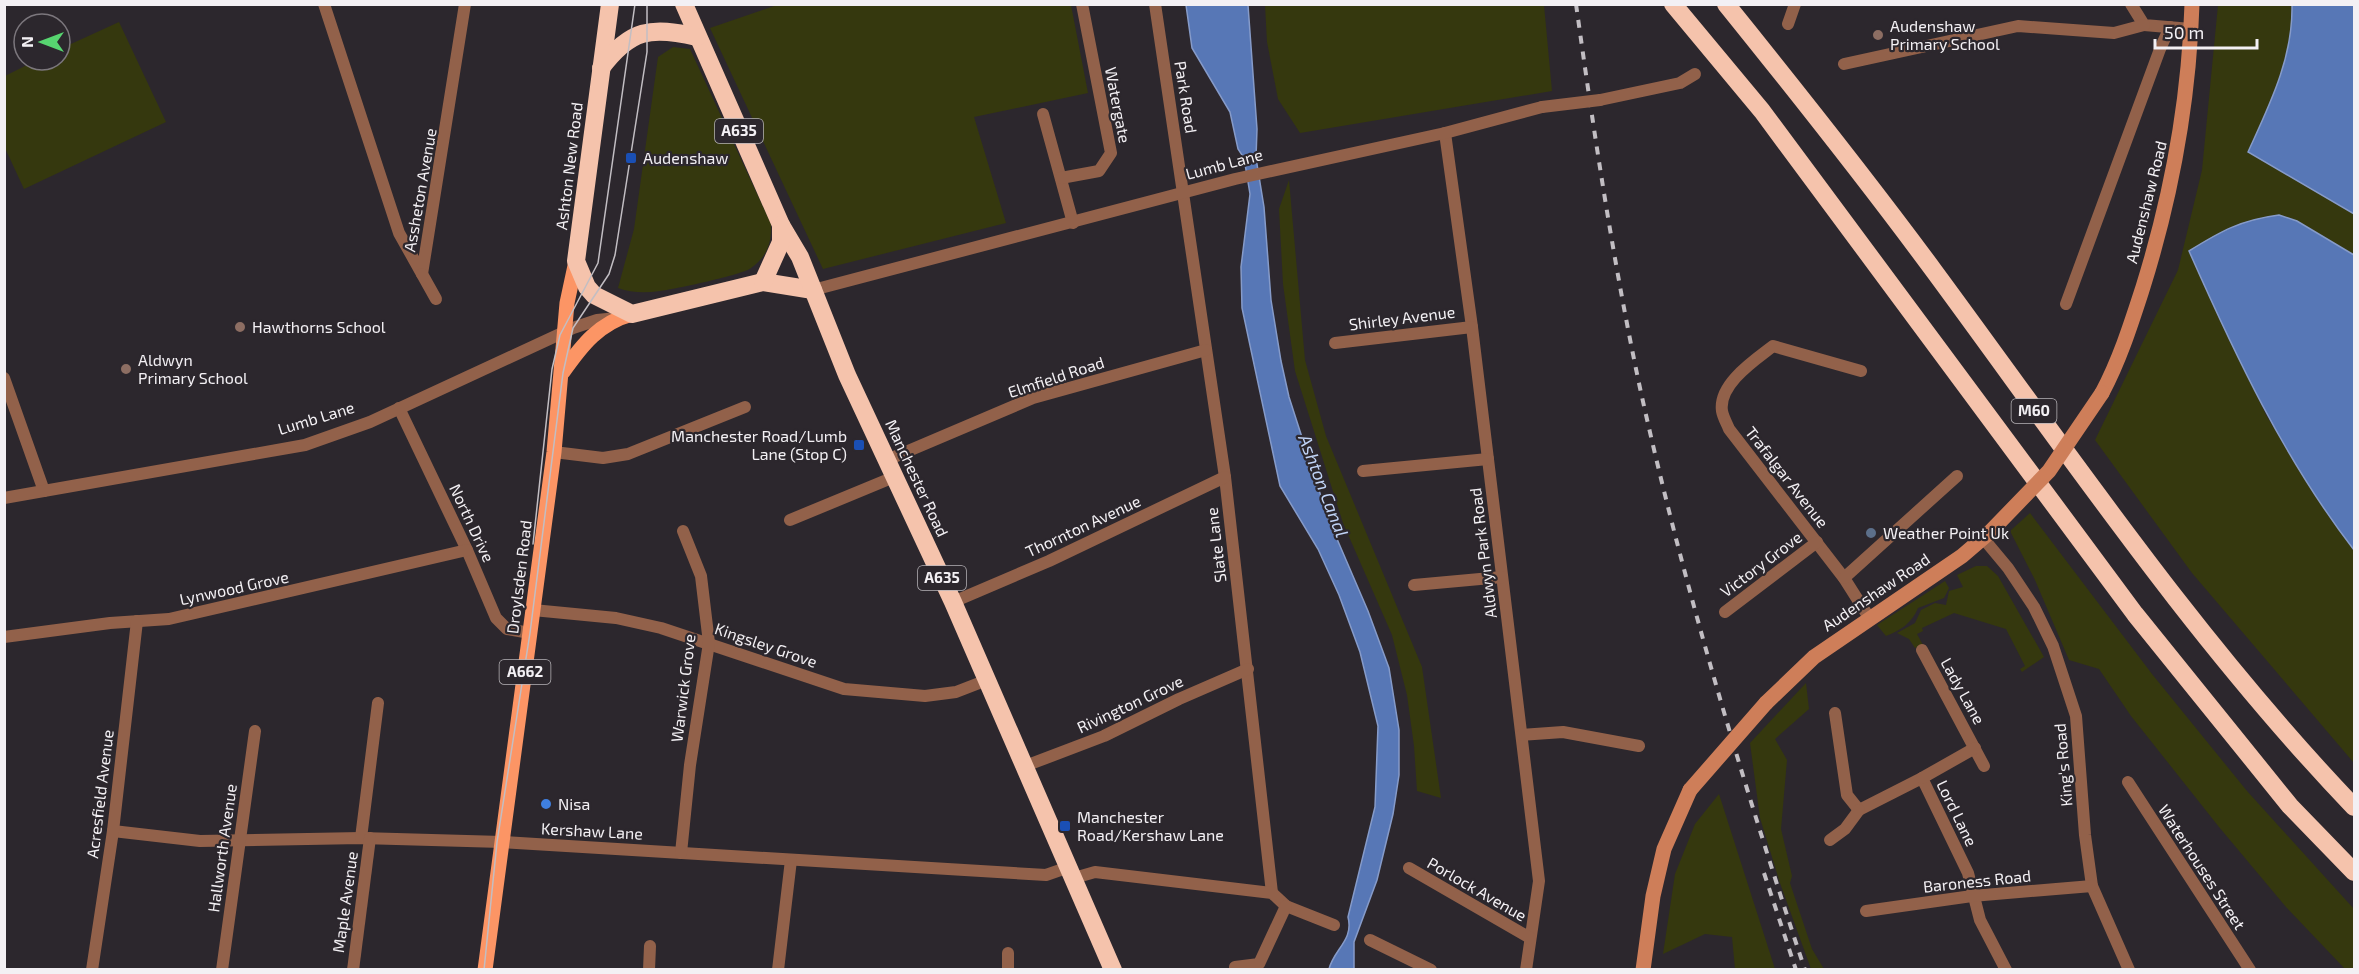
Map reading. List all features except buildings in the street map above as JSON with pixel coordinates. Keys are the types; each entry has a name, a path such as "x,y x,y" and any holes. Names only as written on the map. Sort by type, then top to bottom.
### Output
{"highway":[{"name":"Ashton New Road","path":"576,261 610,4"},
{"name":"Manchester Road","path":"684,4 782,225 800,257 890,469 953,602 1113,969"},
{"name":"M60","path":"1673,4 1762,111 2135,614 2290,806 2355,872"},
{"name":"M60","path":"1726,4 1934,270 2039,418 2169,589 2237,674 2355,807"},
{"path":"601,68 611,54 640,33 665,31 697,37"},
{"path":"763,282 781,242 782,225"},
{"path":"576,261 587,287 594,296 627,316"},
{"name":"Lumb Lane","path":"627,316 763,282 813,290"}],"main road":[{"name":"Audenshaw Road","path":"1643,969 1653,896 1664,849 1690,790 1766,703 1814,657 1987,535 2049,471 2103,393 2120,360 2164,210 2183,123 2192,4"},
{"name":"Ashton New Road","path":"566,331 570,282 576,261"},
{"name":"Lumb Lane","path":"562,373 590,335 627,316"},
{"name":"Droylsden Road","path":"485,969 554,452 566,331"}],"street":[{"name":"Assheton Avenue","path":"324,4 399,233 422,274"},
{"name":"Assheton Avenue","path":"422,274 465,4"},
{"name":"Watergate","path":"1061,178 1099,171 1111,153 1082,4"},
{"name":"Park Road","path":"1155,4 1185,194"},
{"path":"1788,24 1795,4"},
{"path":"2131,4 2144,25"},
{"path":"1844,64 2018,26 2114,33 2144,25 2191,29"},
{"name":"Audenshaw Road","path":"2066,304 2170,27"},
{"name":"Lumb Lane","path":"813,290 1235,179 1446,133 1542,107 1600,100 1680,83 1695,74"},
{"path":"1043,114 1073,223"},
{"name":"Aldwyn Park Road","path":"1446,133 1472,327 1539,881 1526,969"},
{"name":"Slate Lane","path":"1185,194 1225,477 1272,893"},
{"path":"422,274 436,299"},
{"name":"Lumb Lane","path":"4,498 305,445 370,422 566,331 597,320 627,316"},
{"name":"Shirley Avenue","path":"1335,343 1472,327"},
{"name":"Trafalgar Avenue","path":"1861,371 1773,346 1752,362 1725,391 1722,411 1729,429 1844,578 1870,618"},
{"name":"Elmfield Road","path":"790,520 1033,398 1206,350"},
{"path":"4,378 44,491"},
{"path":"554,452 603,458 628,454 745,407"},
{"name":"North Drive","path":"399,408 467,550 496,618 507,629 530,633"},
{"path":"1363,471 1488,459"},
{"name":"Audenshaw Road","path":"1844,578 1957,476"},
{"name":"Thornton Avenue","path":"953,602 1049,561 1225,477"},
{"name":"Warwick Grove","path":"681,853 690,765 709,643 701,576 682,531"},
{"name":"King's Road","path":"1987,535 2034,607 2053,646 2076,716 2085,835 2092,886 2129,969"},
{"name":"Victory Grove","path":"1725,612 1817,543"},
{"name":"Lynwood Grove","path":"5,637 110,622 192,614 467,550"},
{"path":"1414,585 1502,577"},
{"name":"Kingsley Grove","path":"533,610 616,618 709,643 844,689 925,696 956,692 987,680"},
{"name":"Acresfield Avenue","path":"92,969 113,831 137,621"},
{"name":"Lady Lane","path":"1922,650 1984,766"},
{"name":"Rivington Grove","path":"1025,766 1104,736 1179,699 1248,669"},
{"name":"Maple Avenue","path":"352,969 378,703"},
{"path":"1835,713 1846,795 1859,810"},
{"name":"Hallworth Avenue","path":"222,969 255,731"},
{"path":"1522,735 1563,732 1639,746"},
{"name":"Lady Lane","path":"1922,778 1975,748"},
{"name":"Lord Lane","path":"1830,840 1845,829 1859,810 1922,778 1968,873 1972,896 1980,920 2006,969"},
{"name":"Waterhouses Street","path":"2128,782 2250,969"},
{"name":"Kershaw Lane","path":"113,831 200,841 366,838 502,842 1046,875 1095,872 1272,893"},
{"path":"780,969 791,860"},
{"name":"Porlock Avenue","path":"1409,868 1530,938"},
{"name":"Baroness Road","path":"1866,911 1972,896 2092,886"},
{"path":"1272,893 1286,906 1334,925"},
{"path":"1235,968 1259,964 1286,906"},
{"path":"1370,940 1431,969"},
{"path":"649,969 650,946"},
{"path":"1008,953 1008,969"}],"green space":[{"path":"780,4 1071,5 1088,93 974,117 1006,223 823,269 710,28"},
{"path":"1265,5 1544,5 1552,91 1300,133 1278,99 1267,42"},
{"path":"2218,5 2292,5 2289,44 2279,80 2249,152 2354,214 2354,255 2297,221 2279,215 2189,251 2266,415 2330,518 2354,550 2354,763 2192,573 2095,440 2178,270 2202,170"},
{"path":"119,22 166,122 24,189 5,148 5,76 13,72 72,72 72,44"},
{"path":"673,47 690,49 771,224 771,237 765,254 745,271 668,290 628,291 618,288 634,229 658,57"},
{"path":"1289,180 1305,360 1326,436 1422,667 1441,798 1417,791 1407,695 1392,635 1343,523 1295,371 1283,284 1279,209"},
{"path":"2030,513 2152,674 2247,791 2354,909 2354,969 2345,969 2286,907 2131,716 2099,669 2069,660 2035,580 2010,531"},
{"path":"1976,566 1987,566 1998,576 2044,657 2022,672 2020,669 2025,666 2006,629 1954,613 1922,628 1923,631 1917,634 1923,645 1915,648 1909,639 1897,633 1915,623 1921,610 1935,603 1946,605 1949,591 1963,587 1957,575"},
{"path":"1945,581 1949,588 1944,598 1918,608 1913,618 1901,628 1886,636 1877,625"},
{"path":"1806,683 1809,709 1775,739 1787,760 1781,829 1792,876 1790,883 1812,949 1824,969 1811,969 1780,883 1760,818 1750,743"},
{"path":"1719,794 1775,969 1735,969 1732,937 1705,934 1663,954 1675,874 1695,824"}],"water":[{"path":"1186,5 1248,5 1257,129 1256,158 1264,207 1271,300 1281,361 1289,397 1328,518 1368,611 1389,668 1399,730 1399,775 1393,814 1377,880 1354,942 1354,969 1329,969 1348,932 1348,917 1375,807 1378,726 1360,652 1339,595 1318,549 1280,486 1242,308 1241,267 1250,194 1244,158 1238,149 1230,112 1192,48"},
{"path":"2292,5 2354,5 2354,214 2248,152 2279,80 2289,44"},
{"path":"2279,215 2297,221 2354,255 2354,550 2305,480 2262,405 2189,251 2232,227"}],"tram line":[{"path":"533,544 552,369 560,335 598,263 635,4"},
{"path":"484,970 497,842 530,633 563,373 573,328 609,274 615,255 647,52 647,4"}],"railway":[{"path":"1576,4 1613,245 1630,340 1657,461 1715,681 1805,970"},
{"path":"1764,873 1796,970"}],"place":[{"name":"Audenshaw Primary School","path":"1878,35"},
{"name":"Audenshaw","path":"631,158"},
{"name":"Hawthorns School","path":"240,327"},
{"name":"Aldwyn Primary School","path":"126,369"},
{"name":"Manchester Road/Lumb Lane (Stop C)","path":"859,445"},
{"name":"Weather Point Uk","path":"1871,533"},
{"name":"Nisa","path":"546,804"},
{"name":"Manchester Road/Kershaw Lane","path":"1065,826"}],"water label":[{"name":"Ashton Canal","path":"1323,486"}]}
